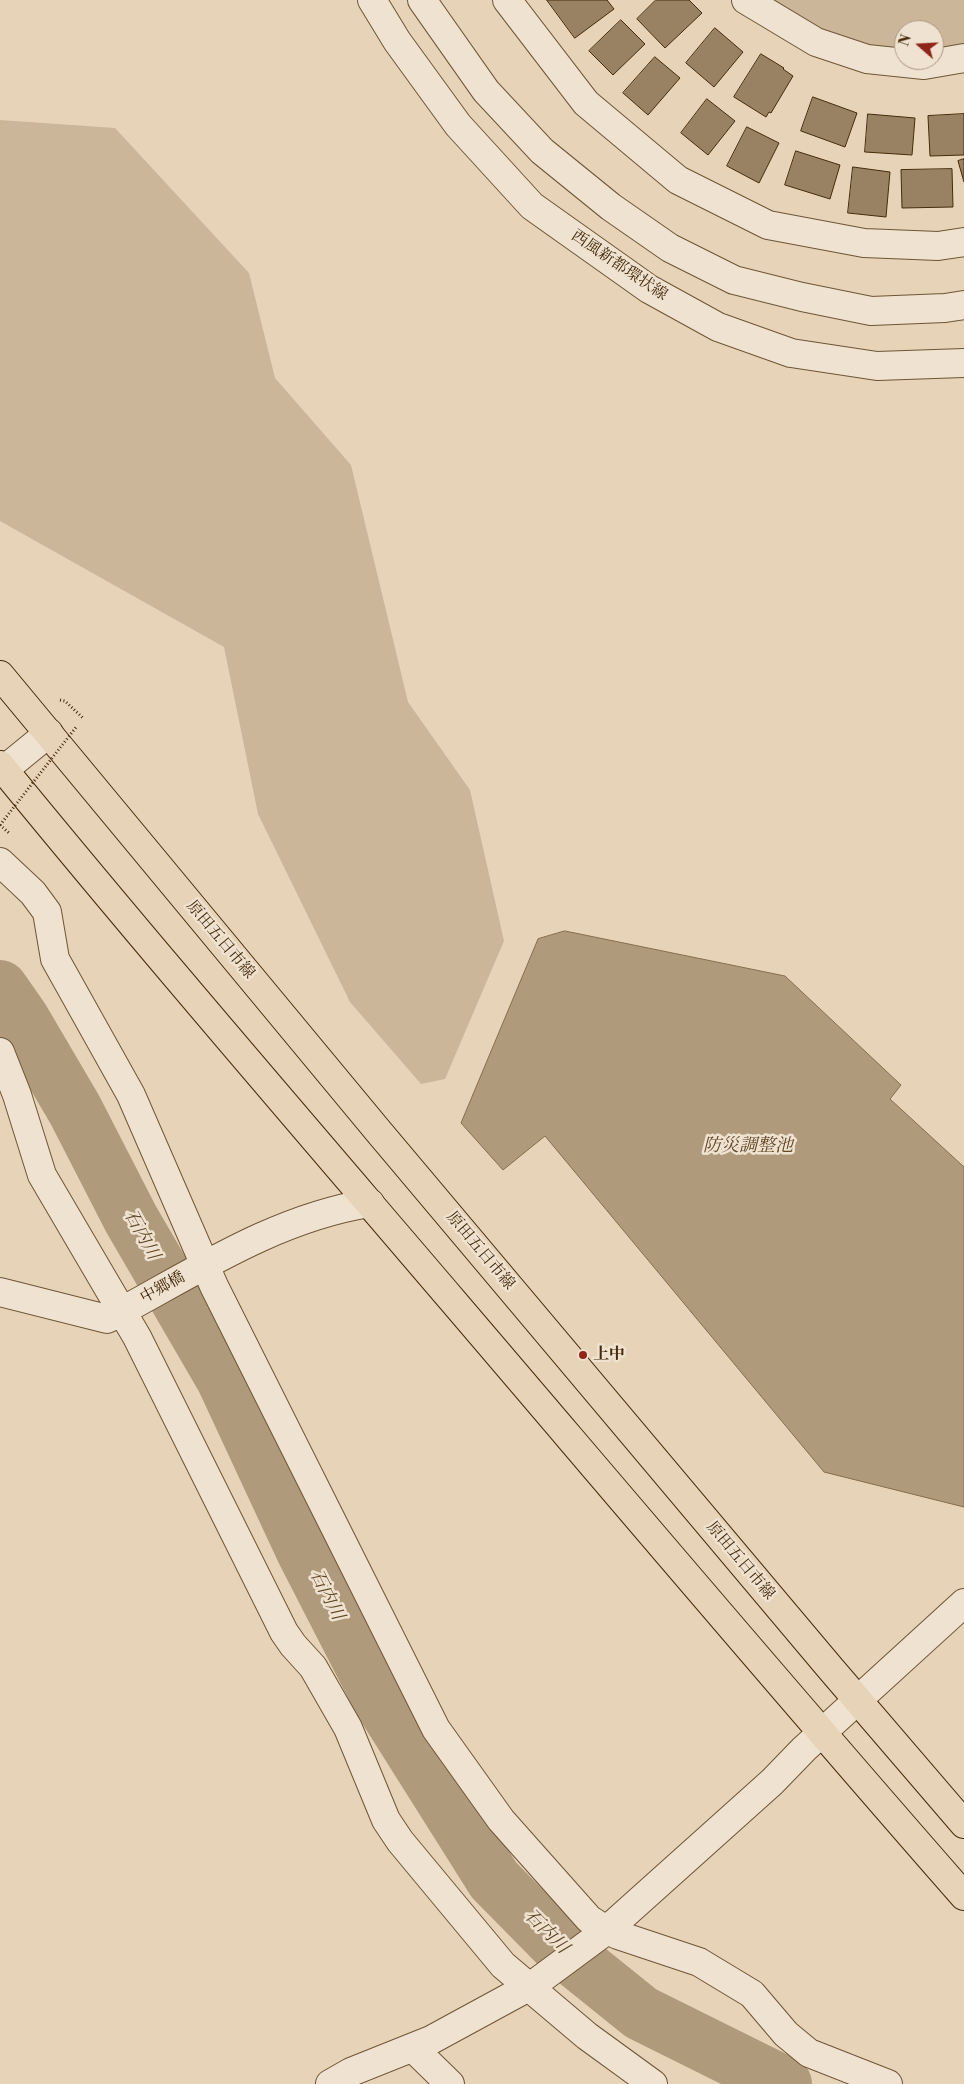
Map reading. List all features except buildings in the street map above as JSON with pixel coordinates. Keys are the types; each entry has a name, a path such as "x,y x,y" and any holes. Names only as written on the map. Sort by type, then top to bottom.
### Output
{"main road":[{"name":"原田五日市線","path":"0,675 392,1148 964,1824"},
{"path":"1,769 822,1733 964,1896"}],"street":[{"name":"西風新都環状線","path":"372,0 397,41 458,125 532,206 649,289 718,326 791,353 877,366 964,363"},
{"path":"422,0 486,91 542,151 611,207 670,248 734,280 802,297 871,311 945,308 964,305"},
{"path":"508,0 586,103 678,180 768,225 864,244 938,246 964,242"},
{"path":"746,0 816,42 867,59 924,65 964,58"},
{"path":"1,769 49,733"},
{"path":"0,862 33,893 47,912 55,959 131,1095 201,1267 436,1729 481,1794 523,1846 577,1907 603,1933 699,1962 752,1994 786,2034 809,2054 888,2084"},
{"path":"0,1052 17,1095 39,1169 125,1309 137,1337 284,1632 293,1645 314,1667 348,1728 386,1820 415,1862 499,1962 531,1986 587,2036 653,2084"},
{"name":"中郷橋","path":"0,1292 108,1318 246,1244 339,1208 370,1203"},
{"path":"330,2084 351,2072 413,2048 531,1986 603,1933 772,1782 822,1733 964,1602"},
{"path":"413,2048 450,2084"}],"path":[{"path":"65,700 84,720"},
{"path":"0,826 77,726"}],"shaded area":[{"path":"767,0 964,0 964,45 944,48 944,20 894,20 894,48 868,46 821,33"},
{"path":"0,120 115,128 249,273 275,378 351,465 408,702 470,790 504,941 445,1079 421,1084 350,1002 258,814 224,647 0,521"}],"water":[{"name":"防災調整池","path":"565,931 785,976 901,1085 890,1099 964,1167 964,1507 824,1472 545,1136 503,1170 461,1123 538,939"}],"waterway":[{"name":"石内川","path":"0,988 21,1018 75,1110 131,1219 224,1379 304,1551 380,1699 494,1880 564,1951 641,2013 784,2084"}],"place":[{"name":"上中","path":"583,1355"}]}
